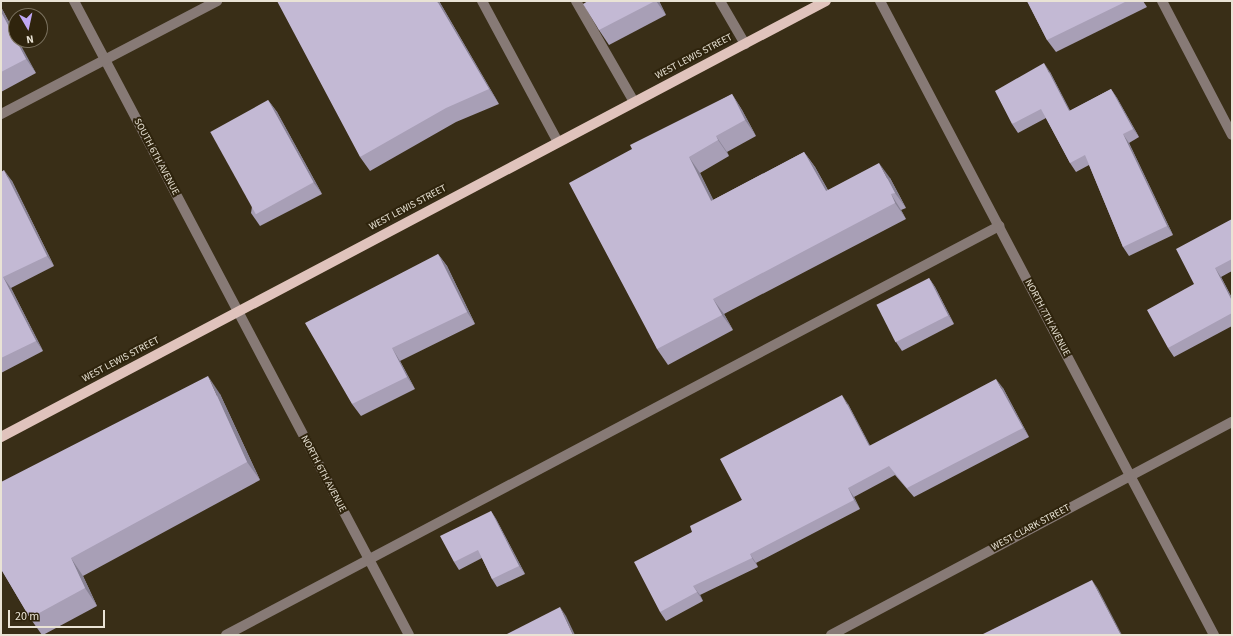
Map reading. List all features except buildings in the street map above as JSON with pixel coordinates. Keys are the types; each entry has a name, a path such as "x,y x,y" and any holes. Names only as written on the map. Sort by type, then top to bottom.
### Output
{"main road":[{"name":"WEST LEWIS STREET","path":"1,437 826,1"}],"street":[{"name":"SOUTH 6TH AVENUE","path":"74,1 238,312"},
{"path":"1,114 217,1"},
{"path":"482,1 558,142"},
{"path":"576,1 634,102"},
{"path":"720,1 745,44"},
{"name":"NORTH 7TH AVENUE","path":"880,1 1214,635"},
{"path":"1162,1 1232,135"},
{"path":"226,635 999,226"},
{"name":"NORTH 6TH AVENUE","path":"238,312 408,635"},
{"name":"WEST CLARK STREET","path":"831,635 1232,422"}]}
